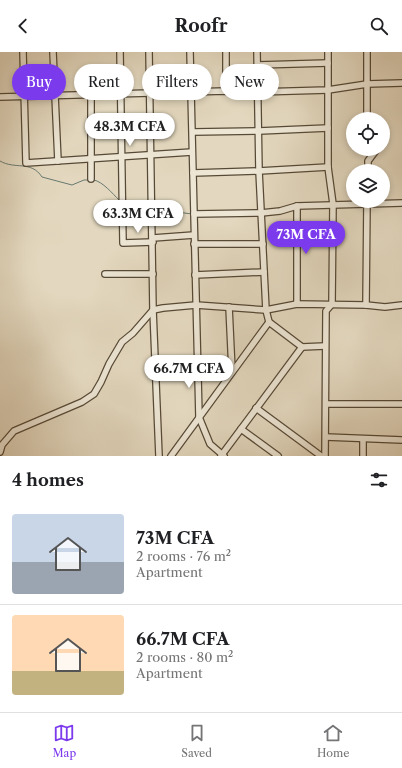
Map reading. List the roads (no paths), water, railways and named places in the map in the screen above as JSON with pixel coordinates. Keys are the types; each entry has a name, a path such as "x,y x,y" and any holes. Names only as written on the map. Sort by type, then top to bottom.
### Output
{"street":[{"path":"23,52 23,64"},
{"path":"54,52 54,64"},
{"path":"120,52 120,64"},
{"path":"150,52 150,64"},
{"path":"190,52 190,64"},
{"path":"226,52 226,64"},
{"path":"257,52 258,64"},
{"path":"325,456 326,311 332,304 333,204 328,167 328,52"},
{"path":"367,52 367,112"},
{"path":"279,64 328,63"},
{"path":"279,91 328,90 367,84 402,83"},
{"path":"0,97 12,96"},
{"path":"24,100 26,163 192,152"},
{"path":"55,100 58,161"},
{"path":"91,100 91,179"},
{"path":"121,100 124,243 194,235"},
{"path":"150,100 153,310 159,456"},
{"path":"191,100 199,418 210,444 222,455 302,347"},
{"path":"258,100 262,244 266,310 269,322 302,347 325,346"},
{"path":"192,132 328,128"},
{"path":"193,173 328,167"},
{"path":"390,203 402,203"},
{"path":"194,214 261,213 280,211 297,206 346,204"},
{"path":"297,206 297,304"},
{"path":"366,305 367,208"},
{"path":"194,244 262,244"},
{"path":"195,275 264,272"},
{"path":"105,274 153,274"},
{"path":"0,452 2,446 14,431 82,402 94,394 122,342 153,310 196,305 266,310 297,304 366,305 384,307 402,305"},
{"path":"229,307 232,371"},
{"path":"171,456 269,322"},
{"path":"326,404 402,404"},
{"path":"256,408 321,456"},
{"path":"241,429 278,456"},
{"path":"326,437 402,440"},
{"path":"363,439 363,456"}],"waterway":[{"path":"0,161 6,164 28,167 38,172 42,177 72,185 84,180 89,180"},
{"path":"94,180 104,185 119,200"},
{"path":"125,205 131,211 149,210"},
{"path":"154,210 192,214"}]}
